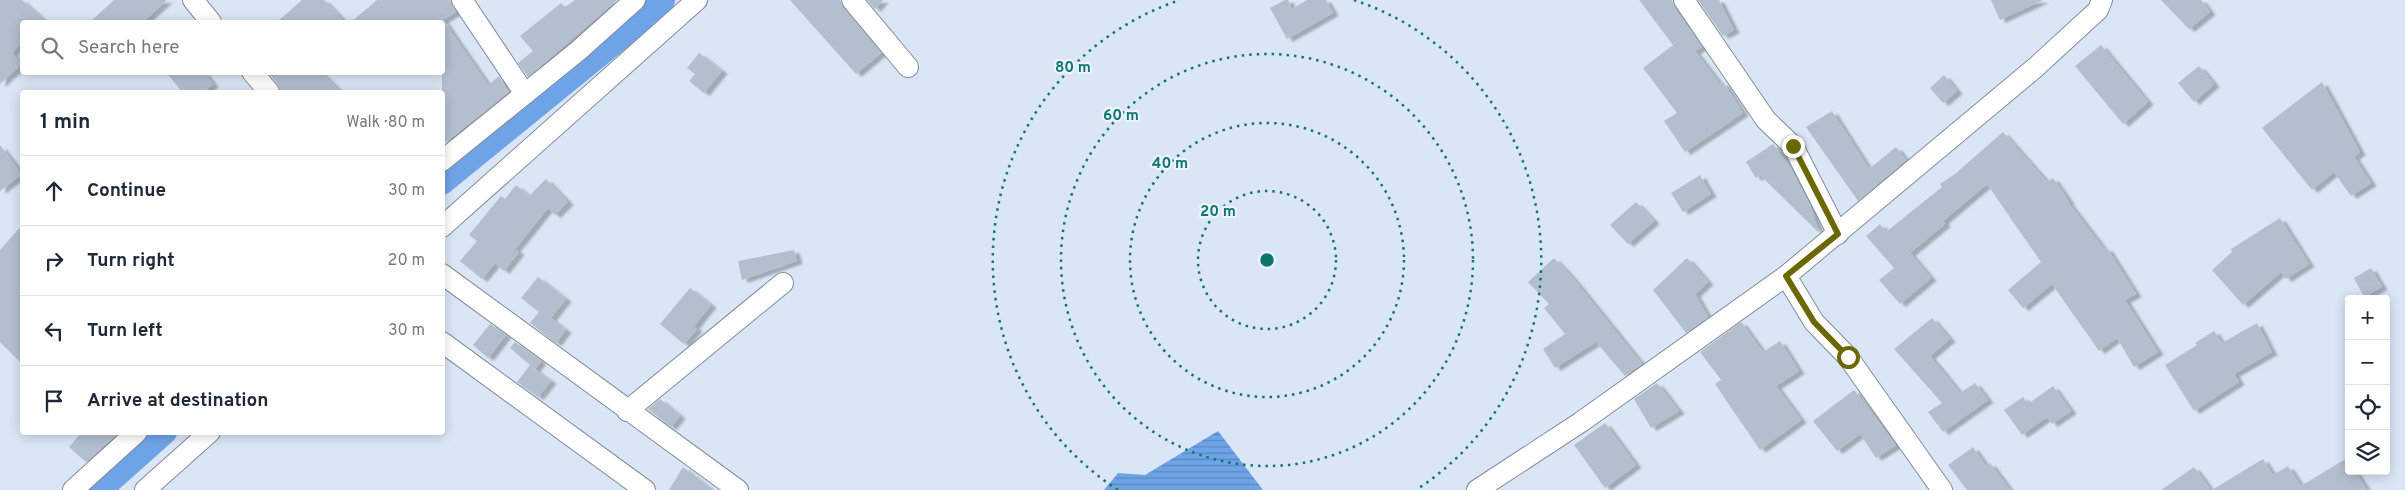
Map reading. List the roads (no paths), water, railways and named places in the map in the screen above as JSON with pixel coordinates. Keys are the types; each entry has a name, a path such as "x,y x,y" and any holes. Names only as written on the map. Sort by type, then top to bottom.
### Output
{"street":[{"path":"193,0 209,20"},
{"path":"462,0 525,94"},
{"path":"445,159 578,51 635,0"},
{"path":"445,224 697,0"},
{"path":"852,0 908,67"},
{"path":"1684,0 1766,120 1793,146 1838,234"},
{"path":"1477,490 1581,422 1786,276 2036,67 2098,10 2102,0"},
{"path":"255,75 267,90"},
{"path":"445,276 627,411 738,490"},
{"path":"1786,276 1814,322 1848,357 1942,490"},
{"path":"627,411 783,283"},
{"path":"445,344 645,490"},
{"path":"73,490 134,435"},
{"path":"145,490 207,435"}],"water":[{"path":"1218,431 1263,490 1104,490 1118,473 1145,475"}],"waterway":[{"path":"445,181 625,34 663,0"},
{"path":"100,490 162,435"}]}
